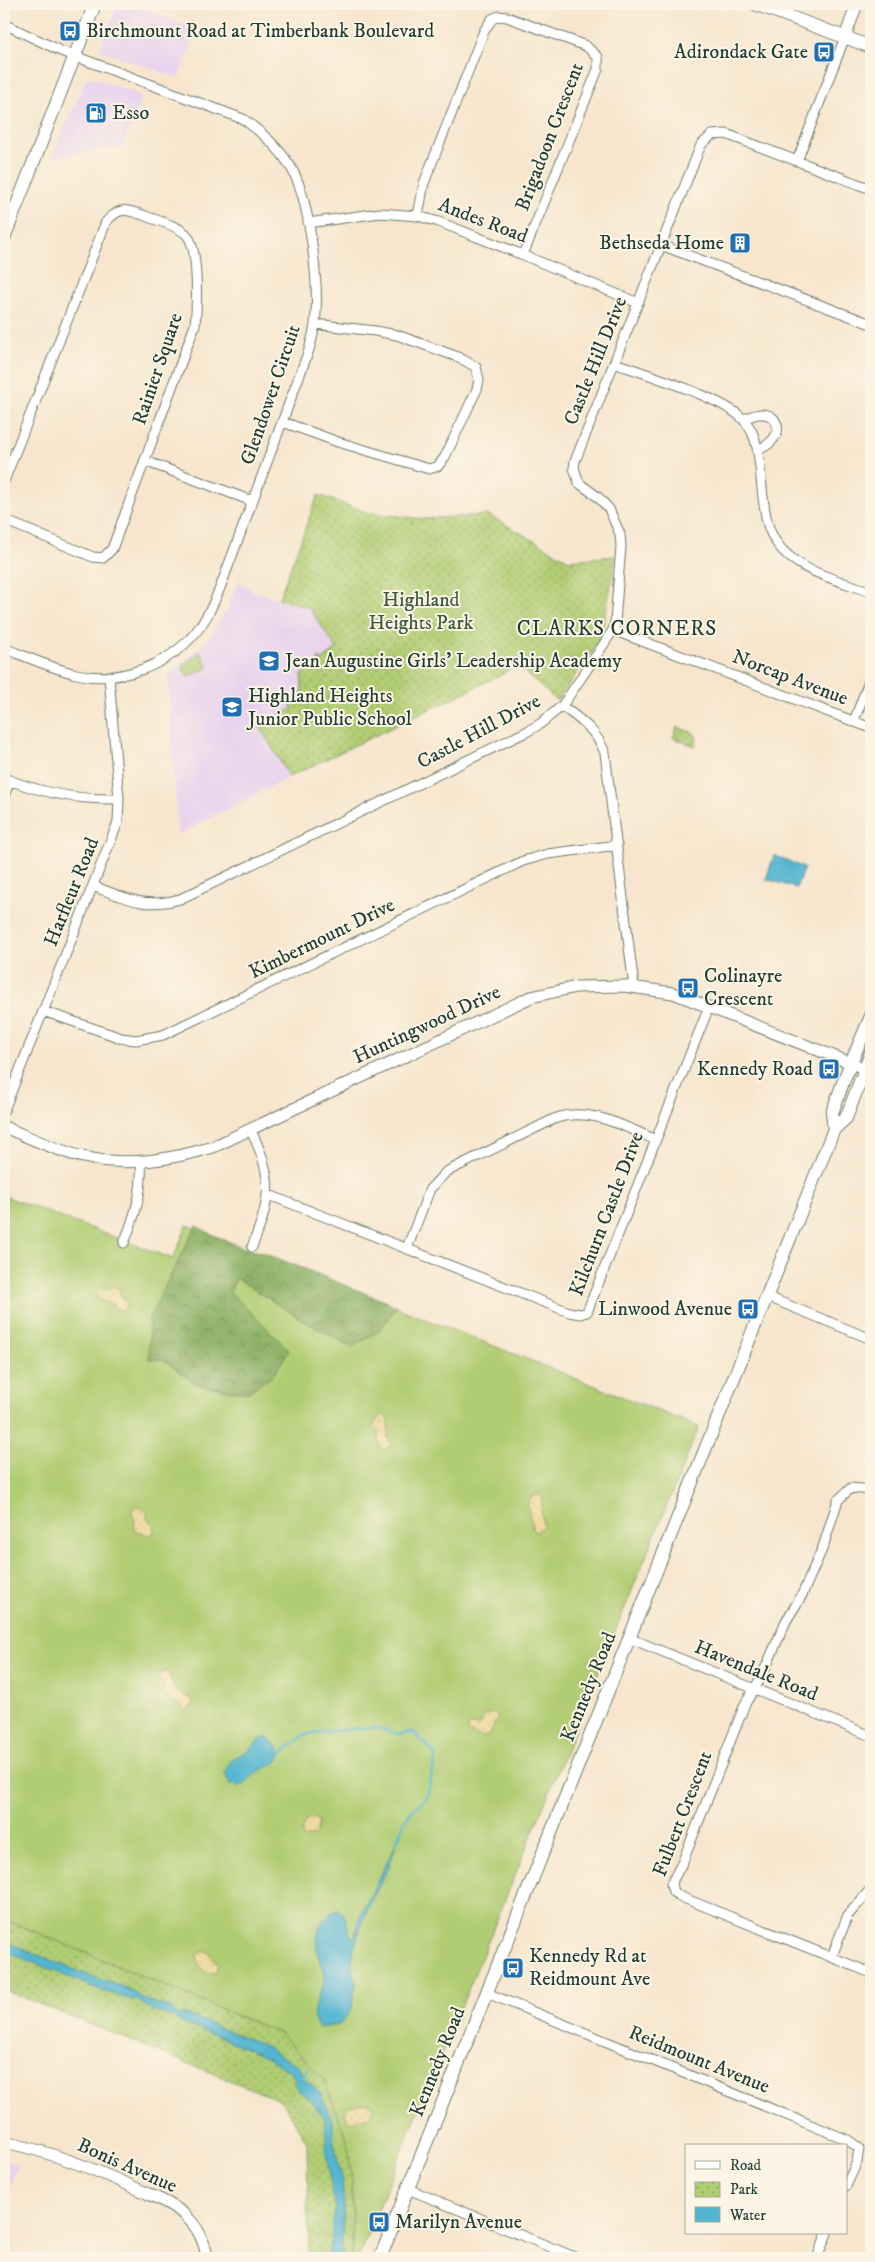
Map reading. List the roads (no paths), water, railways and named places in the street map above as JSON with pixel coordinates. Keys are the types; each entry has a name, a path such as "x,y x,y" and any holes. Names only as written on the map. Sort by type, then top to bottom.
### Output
{"main road":[{"path":"4,238 95,4"},
{"path":"756,4 871,47"},
{"name":"Kennedy Road","path":"834,1129 832,1113 871,1016"},
{"name":"Kennedy Road","path":"380,2258 768,1298 834,1129 846,1118 868,1070 871,1053"}],"street":[{"path":"857,4 797,161 871,189"},
{"name":"Brigadoon Crescent","path":"418,216 424,183 484,31 492,19 499,16 520,21 586,46 598,57 598,69 523,255"},
{"name":"Glendower Circuit","path":"4,24 74,56 243,119 268,139 293,170 300,186 308,223 315,274 315,324 309,350 220,588 211,609 198,630 179,648 162,659 135,672 109,676 77,674 50,667 4,648"},
{"name":"Castle Hill Drive","path":"93,886 140,903 165,903 180,899 526,732 540,724 562,706 612,630 621,546 620,534 609,509 598,497 579,483 574,468 575,461 701,145 712,135 726,134 797,161"},
{"name":"Rainier Square","path":"4,481 104,227 114,213 129,210 176,228 187,235 193,250 197,306 196,325 112,549 103,558 93,556 4,520"},
{"name":"Andes Road","path":"308,223 380,213 418,216 439,222 523,255 638,303"},
{"path":"661,245 871,324"},
{"path":"283,422 338,442 429,469 438,466 446,457 477,389 479,380 476,367 458,357 397,335 375,330 315,324"},
{"path":"616,362 720,403 744,419 758,450 769,526 781,549 805,567 871,592"},
{"path":"744,419 763,414 772,416 777,423 778,432 772,441 758,450"},
{"path":"145,461 252,501"},
{"name":"Norcap Avenue","path":"612,630 871,728"},
{"name":"Harfleur Road","path":"4,1110 115,832 119,814 119,799 109,676"},
{"path":"854,721 871,676"},
{"path":"562,706 593,730 606,753 634,987"},
{"path":"4,795 7,779 48,793 75,797 119,799"},
{"name":"Kimbermount Drive","path":"43,1011 121,1038 136,1040 163,1035 523,861 548,854 617,845"},
{"name":"Huntingwood Drive","path":"4,1127 83,1157 141,1162 173,1159 213,1147 531,997 576,987 634,987 673,993 868,1070"},
{"name":"Kilchurn Castle Drive","path":"268,1195 569,1312 580,1314 587,1312 709,1006"},
{"path":"406,1248 430,1188 446,1172 554,1119 573,1113 583,1114 602,1118 654,1140"},
{"path":"250,1129 261,1152 268,1195 261,1224 252,1247"},
{"path":"124,1243 135,1217 142,1180 141,1162"},
{"path":"768,1298 871,1339"},
{"path":"754,1690 786,1621 802,1595 823,1547 838,1500 851,1488 871,1490"},
{"name":"Havendale Road","path":"629,1638 871,1736"},
{"name":"Fulbert Crescent","path":"754,1690 745,1704 671,1888 681,1897 694,1903 871,1973"},
{"path":"832,1956 848,1915 871,1889"},
{"name":"Reidmount Avenue","path":"487,1993 848,2140 859,2148 857,2162 848,2182"},
{"name":"Bonis Avenue","path":"4,2142 50,2154 97,2171 177,2209 197,2229 207,2258"},
{"path":"408,2189 577,2258"},
{"path":"817,2258 827,2234"}],"water":[{"path":"774,855 804,868 796,888 766,879"},
{"path":"267,1738 280,1750 281,1753 278,1761 261,1770 241,1786 230,1785 225,1773 233,1759 246,1752 259,1740"},
{"path":"396,1844 389,1866 367,1910 353,1950 352,1962 356,1983 351,2011 339,2025 319,2028 315,2022 314,2010 325,1977 324,1968 317,1949 320,1928 327,1916 338,1910 344,1914 351,1937 355,1936 361,1914"},
{"path":"4,1941 85,1974 126,1988 148,2001 171,2008 177,2015 186,2014 267,2047 298,2065 303,2077 321,2094 333,2122 333,2138 342,2180 344,2202 341,2258 328,2258 335,2210 327,2159 325,2119 310,2099 298,2090 292,2073 268,2058 220,2037 181,2023 174,2017 153,2011 137,2000 105,1992 10,1953 4,1950"}],"waterway":[{"path":"281,1754 302,1737 312,1733 375,1727 399,1734 409,1732 415,1734 436,1755 427,1797 412,1811 404,1822 396,1844"},
{"path":"303,2077 308,2069"}],"place":[{"name":"Birchmount Road at Timberbank Boulevard","path":"70,31"},
{"name":"Adirondack Gate","path":"824,52"},
{"name":"Esso","path":"96,113"},
{"name":"Bethseda Home","path":"740,243"},
{"name":"Jean Augustine Girls' Leadership Academy","path":"269,661"},
{"name":"Highland Heights Junior Public School","path":"232,707"},
{"name":"Colinayre Crescent","path":"688,988"},
{"name":"Kennedy Road","path":"829,1069"},
{"name":"Linwood Avenue","path":"748,1309"},
{"name":"Kennedy Rd at Reidmount Ave","path":"513,1968"},
{"name":"Marilyn Avenue","path":"379,2222"}],"district":[{"name":"CLARKS CORNERS","path":"617,629"}],"park label":[{"name":"Highland Heights Park","path":"421,612"}]}
